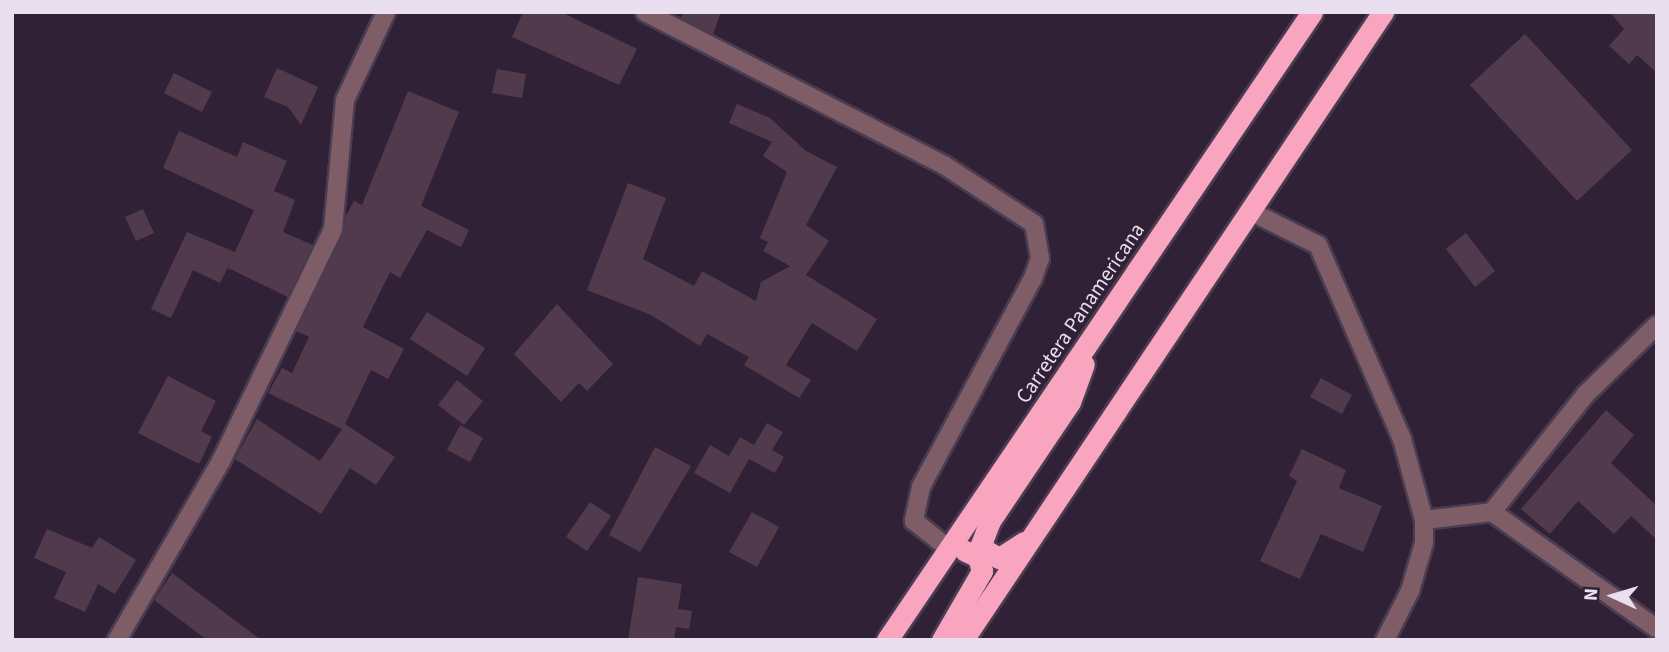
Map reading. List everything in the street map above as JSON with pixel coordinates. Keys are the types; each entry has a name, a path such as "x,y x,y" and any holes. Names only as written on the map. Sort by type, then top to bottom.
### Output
{"highway":[{"name":"Carretera Panamericana","path":"887,640 1312,12"},
{"path":"963,640 1383,12"},
{"path":"1037,530 1008,556 991,556 980,547 990,521 1070,402 1087,348"},
{"path":"942,640 982,571 978,557 948,548"}],"street":[{"path":"117,640 221,461 333,229 345,100 386,12"},
{"path":"645,12 944,165 1034,225 1040,258 1033,278 921,487 914,521 948,548"},
{"path":"1250,211 1318,245 1402,439 1424,520 1410,591 1385,640"},
{"path":"1492,512 1586,394 1657,325"},
{"path":"1424,520 1492,512 1657,629"}],"building":[{"path":"523,12 561,12 637,49 619,85 512,37"},
{"path":"683,12 721,12 713,34 681,18"},
{"path":"1610,12 1657,12 1657,73 1637,55 1629,64 1609,46 1624,29"},
{"path":"1525,34 1632,150 1577,201 1470,85"},
{"path":"277,68 318,87 301,125 288,107 264,97"},
{"path":"497,69 526,74 522,98 492,93"},
{"path":"174,73 212,92 202,112 164,93"},
{"path":"408,91 459,112 421,206 469,230 461,247 427,230 400,278 390,272 363,327 404,349 388,379 371,370 345,424 395,457 376,485 350,468 321,514 235,459 257,419 320,461 342,429 268,393 282,368 292,373 309,337 296,331 343,234 346,216 354,201 362,205"},
{"path":"737,104 770,118 806,151 837,167 806,225 829,241 806,275 877,319 857,351 812,323 786,365 811,380 799,398 744,365 749,357 707,334 700,346 651,315 587,290 628,183 666,198 643,259 694,286 702,271 756,301 761,282 790,266 763,251 768,242 760,238 787,172 763,156 772,142 729,123"},
{"path":"179,131 237,157 243,142 287,161 274,191 295,200 283,232 313,245 288,297 228,268 233,257 220,283 193,270 171,318 151,309 187,232 235,252 254,210 163,168"},
{"path":"143,209 154,233 136,241 125,217"},
{"path":"1466,233 1495,271 1475,287 1446,249"},
{"path":"557,304 613,364 587,391 579,383 561,402 514,354"},
{"path":"427,312 485,348 467,376 410,339"},
{"path":"168,376 216,401 201,431 212,437 199,464 138,433"},
{"path":"1321,378 1352,395 1342,414 1310,397"},
{"path":"457,380 483,401 464,425 438,405"},
{"path":"1606,410 1634,435 1611,463 1657,506 1657,540 1631,516 1614,534 1578,501 1550,534 1521,509"},
{"path":"767,423 783,432 772,450 784,457 775,473 749,459 730,493 694,473 710,445 729,456 740,437 754,445"},
{"path":"460,425 483,438 470,462 447,450"},
{"path":"655,447 691,466 640,552 609,535"},
{"path":"1302,449 1346,470 1339,488 1382,506 1363,552 1321,534 1300,579 1260,561 1297,481 1289,476"},
{"path":"590,502 611,516 587,551 566,537"},
{"path":"752,512 779,527 757,567 729,552"},
{"path":"47,529 92,548 99,537 136,560 115,594 98,584 85,612 54,598 66,572 34,558"},
{"path":"172,573 261,640 207,640 154,600"},
{"path":"638,577 682,584 678,609 692,611 689,629 676,627 674,640 628,640"}]}
